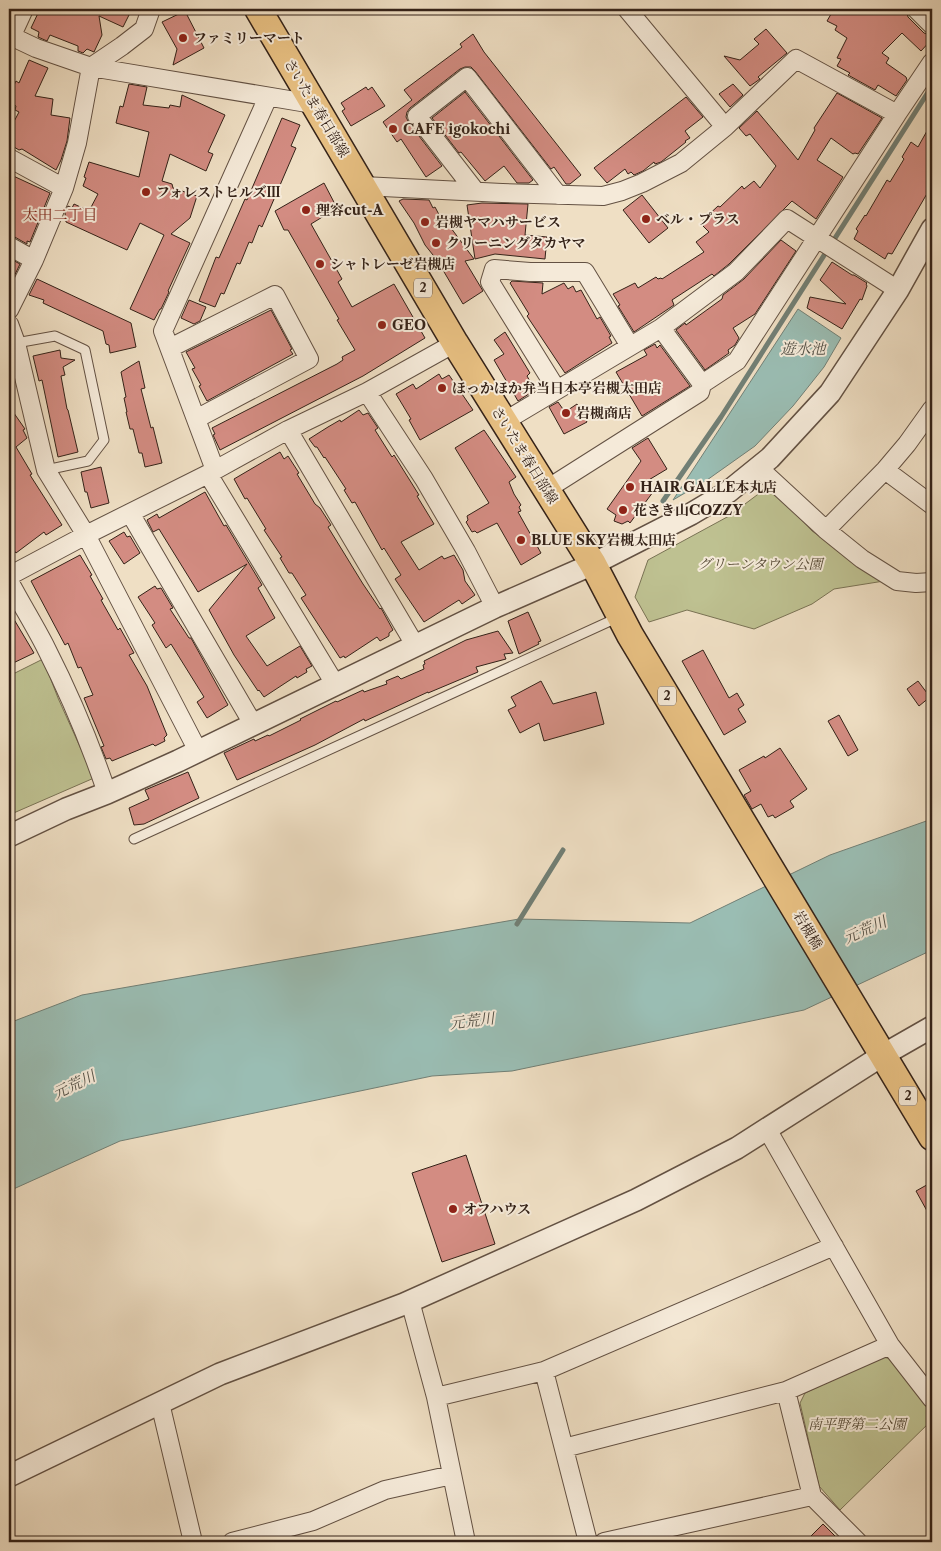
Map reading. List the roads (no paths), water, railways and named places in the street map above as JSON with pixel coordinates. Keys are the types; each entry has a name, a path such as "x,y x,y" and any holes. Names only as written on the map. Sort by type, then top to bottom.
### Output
{"main road":[{"name":"さいたま春日部線","path":"258,9 455,343 593,564 620,616 745,826"},
{"name":"岩槻橋","path":"745,826 877,1045"},
{"name":"2","path":"877,1045 932,1137"}],"street":[{"path":"24,9 11,31 17,39 36,48 91,67 313,104"},
{"path":"9,310 34,260 64,188 77,143 91,67 144,29 151,9"},
{"path":"627,9 725,127"},
{"path":"916,9 932,25"},
{"path":"363,186 603,196 622,191 681,163 725,127 796,59 897,114"},
{"path":"547,489 700,392 702,384 737,361 826,244 897,114 932,62"},
{"path":"476,192 417,116 467,77 558,195"},
{"path":"268,97 163,332 196,420 211,472 335,684"},
{"path":"9,158 64,188"},
{"path":"504,421 661,328 736,272 787,219 898,290"},
{"path":"9,836 198,751 494,607 593,564 692,514 728,492 759,468 794,434 830,393 898,290 932,230"},
{"path":"9,246 34,260"},
{"path":"557,390 490,282 494,269 530,272 585,272 630,346"},
{"path":"170,348 275,296 309,359 196,420"},
{"path":"9,324 16,343 15,368 46,470 86,535 198,751"},
{"path":"661,328 702,384"},
{"path":"9,576 211,472 288,430 367,392 455,343"},
{"path":"367,392 424,479 466,551 494,607"},
{"path":"826,530 885,470 907,444 932,409"},
{"path":"288,430 415,645"},
{"path":"759,468 826,530 862,559 897,581 932,582"},
{"path":"885,470 932,504"},
{"path":"130,513 253,724"},
{"path":"9,582 46,648 60,678 90,746 107,793"},
{"path":"9,1476 220,1374 410,1301 636,1200 737,1148 767,1129 877,1045 932,1027"},
{"path":"767,1129 890,1345 932,1399"},
{"path":"436,1397 544,1371 834,1246"},
{"path":"410,1301 436,1397 466,1542"},
{"path":"564,1448 786,1391 890,1345"},
{"path":"544,1371 588,1542"},
{"path":"786,1391 812,1496 858,1542"},
{"path":"160,1402 193,1542"},
{"path":"232,1542 313,1522 384,1490 452,1475"},
{"path":"604,1542 812,1496"}],"lane":[{"path":"16,343 55,336 85,350 104,440 88,461 46,470"},
{"path":"134,839 620,616"}],"water":[{"name":"遊水池","path":"798,309 841,338 824,367 793,406 755,446 707,480 673,500"},
{"name":"元荒川","path":"932,819 932,950 804,1010 512,1071 432,1076 120,1141 9,1191 9,1023 82,995 519,919 690,923 830,855"}],"waterway":[{"path":"663,501 721,417 932,86"},
{"path":"517,924 563,850"}],"place":[{"name":"ファミリーマート","path":"183,38"},
{"name":"CAFE igokochi","path":"393,129"},
{"name":"フォレストヒルズⅢ","path":"146,192"},
{"name":"理容cut-A","path":"306,210"},
{"name":"ベル・プラス","path":"646,219"},
{"name":"岩槻ヤマハサービス","path":"425,222"},
{"name":"クリーニングタカヤマ","path":"436,243"},
{"name":"シャトレーゼ岩槻店","path":"320,264"},
{"name":"GEO","path":"382,325"},
{"name":"ほっかほか弁当日本亭岩槻太田店","path":"442,388"},
{"name":"岩槻商店","path":"566,413"},
{"name":"HAIR GALLE本丸店","path":"630,487"},
{"name":"花さき山COZZY","path":"623,510"},
{"name":"BLUE SKY岩槻太田店","path":"521,540"},
{"name":"オフハウス","path":"453,1209"}],"district":[{"name":"太田二丁目","path":"60,215"}],"park label":[{"name":"グリーンタウン公園","path":"760,564"},
{"name":"南平野第二公園","path":"857,1424"}]}
